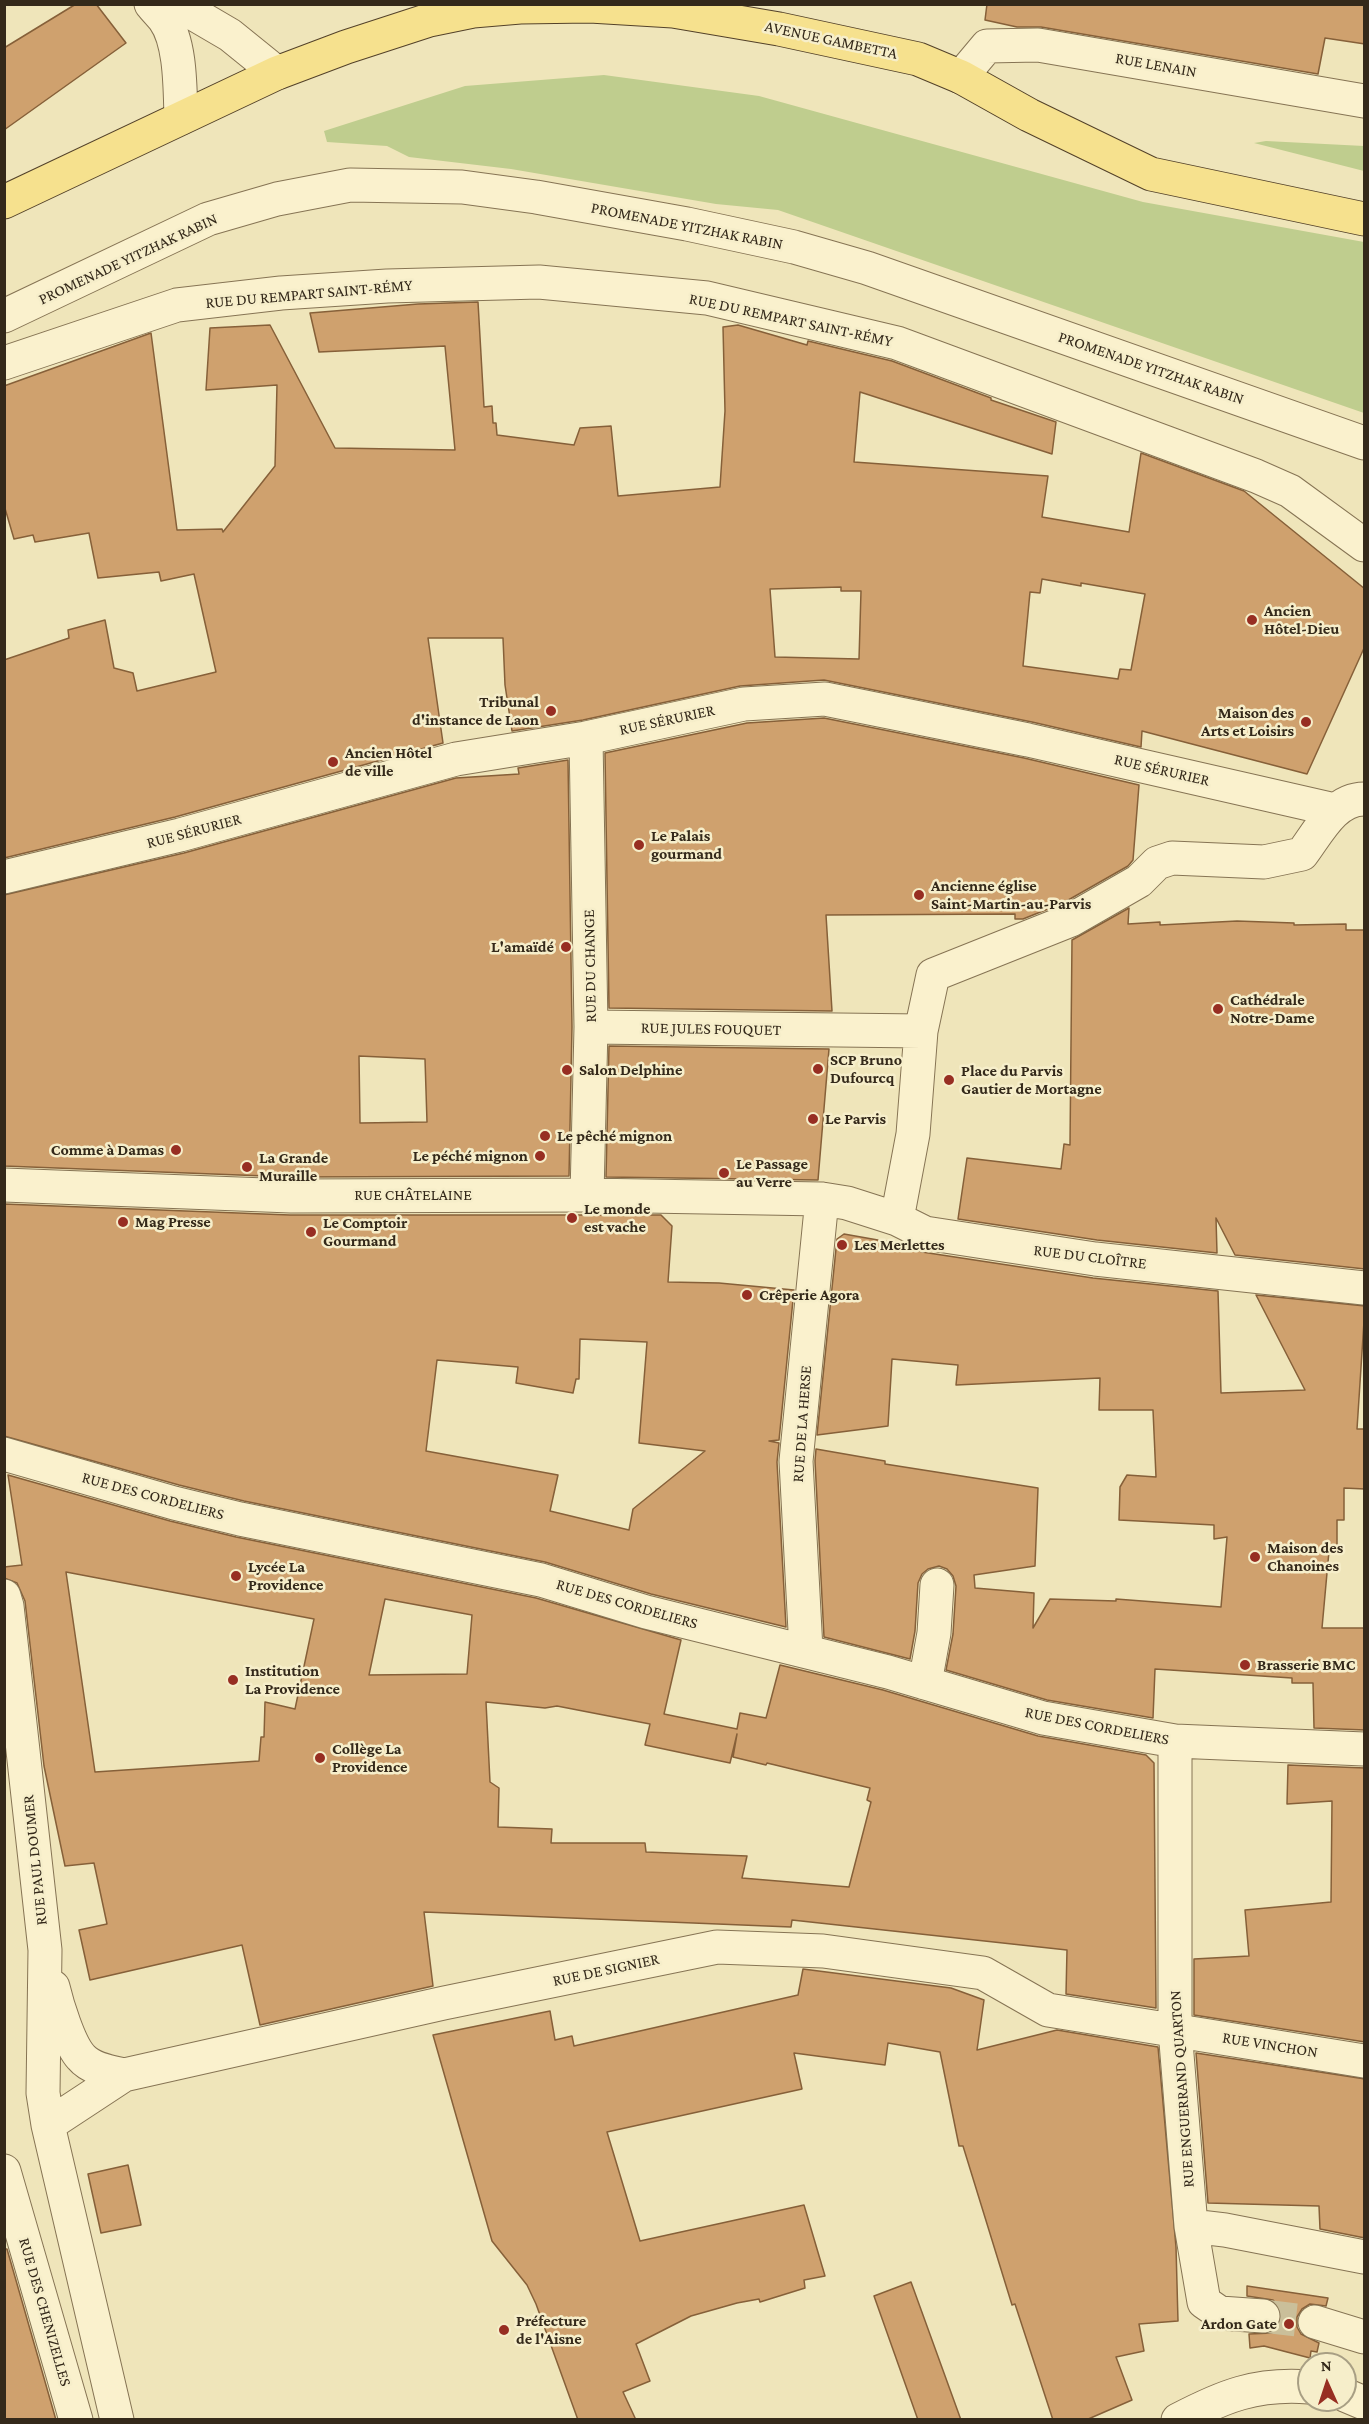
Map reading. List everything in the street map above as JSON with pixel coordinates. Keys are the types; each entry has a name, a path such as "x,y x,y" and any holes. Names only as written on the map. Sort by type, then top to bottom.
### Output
{"main road":[{"name":"AVENUE GAMBETTA","path":"4,202 277,73 429,20 473,11 520,7 590,6 673,11 779,28 918,59 961,77 1029,115 1151,174 1365,219"}],"street":[{"path":"151,4 165,20 172,37 180,81 181,118"},
{"path":"177,4 230,35 277,73"},
{"name":"RUE LENAIN","path":"961,77 987,46 1038,45 1365,100"},
{"name":"PROMENADE YITZHAK RABIN","path":"4,316 208,219 278,199 350,185 462,187 675,222 794,247 878,272 1365,443"},
{"name":"RUE DU REMPART SAINT-RÉMY","path":"4,363 177,305 281,293 387,286 539,282 707,298 897,343 1256,476 1290,491 1365,545"},
{"name":"RUE SÉRURIER","path":"4,877 180,835 456,759 586,738 744,704 825,699 1028,740 1356,800"},
{"name":"RUE DU CHANGE","path":"586,738 591,1027 587,1195"},
{"path":"897,1219 913,1134 921,1031 933,975 1071,920 1139,881 1157,863 1172,858 1264,862 1302,854 1356,800"},
{"name":"RUE JULES FOUQUET","path":"591,1027 921,1031"},
{"name":"RUE CHÂTELAINE","path":"4,1185 291,1196 587,1195 822,1199"},
{"name":"RUE DU CLOÎTRE","path":"822,1199 847,1203 897,1219 925,1233 1083,1257 1365,1288"},
{"name":"RUE DE LA HERSE","path":"806,1650 796,1461 822,1199"},
{"name":"RUE DES CORDELIERS","path":"4,1454 174,1503 240,1519 541,1580 646,1612 806,1650 1043,1718 1175,1741 1365,1749"},
{"path":"925,1683 934,1633 937,1585"},
{"name":"RUE PAUL DOUMER","path":"4,1596 8,1606 45,1950 43,2092 48,2125 117,2420"},
{"name":"RUE ENGUERRAND QUARTON","path":"1175,1741 1174,2030 1191,2226 1204,2302 1220,2313 1263,2316"},
{"name":"RUE DE SIGNIER","path":"48,2125 124,2075 444,2003 717,1947 823,1952 983,1973 1047,2010 1174,2030"},
{"path":"45,1950 59,2014 81,2058 105,2072 124,2075"},
{"name":"RUE VINCHON","path":"1174,2030 1365,2061"},
{"name":"RUE DES CHENIZELLES","path":"4,2170 76,2420"},
{"path":"1191,2226 1225,2230 1365,2257"},
{"path":"1315,2322 1365,2337"},
{"path":"1178,2420 1225,2396 1279,2384 1297,2385"}],"green space":[{"path":"604,75 759,96 1143,202 1364,242 1364,413 778,210 716,204 511,169 409,157 387,146 327,142 324,131 465,86"},
{"path":"1266,141 1364,146 1364,171 1254,143"}],"building":[{"path":"76,4 96,4 126,43 4,130 4,48"},
{"path":"987,4 1365,4 1365,44 1325,38 1318,74 1041,27 1017,27 985,20"},
{"path":"478,302 484,407 492,406 493,423 496,423 497,435 574,445 580,428 611,426 618,496 720,487 725,411 723,327 738,325 807,345 808,341 892,361 991,398 991,400 1056,422 1052,454 860,392 854,462 1048,476 1042,517 1129,532 1141,453 1244,491 1365,589 1365,646 1307,774 1142,731 1141,747 1032,722 824,680 740,686 583,720 512,731 505,685 503,638 428,638 443,743 175,817 4,858 4,660 69,638 68,630 105,620 114,668 133,673 137,691 216,672 194,574 161,581 159,572 98,578 89,533 35,542 33,535 14,539 4,505 4,386 151,333 177,530 222,529 223,532 275,466 277,385 206,390 210,328 270,325 335,448 455,450 445,346 319,352 310,313 418,304","holes":["1042,579 1145,594 1131,670 1120,669 1118,679 1023,666 1030,592 1040,593","841,587 841,591 861,591 859,659 775,657 770,589"]},
{"path":"824,718 1024,758 1139,785 1133,860 1128,866 1063,903 1023,919 1015,919 1015,914 826,915 832,1011 609,1008 605,753 747,723"},
{"path":"568,760 572,1027 569,1176 291,1177 4,1166 4,895 184,853 456,778 519,774 518,768","holes":["359,1056 425,1059 427,1122 360,1123"]},
{"path":"1129,908 1128,924 1160,922 1160,925 1237,921 1294,923 1294,925 1346,924 1346,930 1365,930 1365,1269 1235,1255 1216,1218 1217,1253 1097,1240 958,1219 967,1158 1061,1169 1064,1144 1070,1145 1072,940"},
{"path":"609,1046 829,1049 818,1180 606,1177"},
{"path":"4,1204 290,1215 661,1215 672,1226 668,1282 719,1283 794,1290 779,1440 769,1441 779,1443 777,1462 786,1627 651,1594 545,1562 244,1501 4,1436","holes":["580,1339 647,1342 639,1443 705,1451 633,1509 629,1530 550,1511 558,1475 426,1451 437,1360 518,1367 516,1383 573,1393 576,1379 579,1379"]},
{"path":"844,1234 906,1245 922,1252 1093,1278 1218,1291 1221,1393 1305,1390 1256,1295 1365,1306 1357,1429 1365,1429 1365,1489 1344,1488 1344,1520 1337,1520 1337,1551 1329,1551 1322,1628 1365,1628 1365,1730 1314,1728 1313,1683 1292,1683 1292,1678 1155,1669 1153,1718 1047,1700 946,1670 953,1634 956,1586 953,1576 947,1569 939,1566 928,1569 922,1574 918,1583 915,1631 910,1659 824,1637 816,1449 885,1461 885,1464 1038,1488 1035,1566 974,1575 975,1588 1034,1593 1033,1628 1050,1599 1116,1601 1116,1599 1221,1607 1227,1537 1214,1539 1214,1525 1119,1520 1120,1487 1127,1475 1156,1477 1153,1410 1099,1410 1100,1378 956,1385 958,1365 892,1359 888,1426 817,1435 837,1239"},
{"path":"8,1475 170,1521 236,1537 536,1598 681,1640 664,1714 737,1729 740,1713 766,1718 780,1665 883,1690 1038,1736 1146,1755 1154,1763 1156,2008 1066,1994 1067,1950 792,1920 791,1927 424,1912 433,1986 260,2025 242,1945 90,1980 79,1930 107,1924 94,1863 65,1866 44,1766 25,1601 17,1583 4,1578 4,1567 22,1565","holes":["66,1572 314,1619 295,1709 265,1702 264,1737 261,1737 259,1761 95,1772","385,1599 472,1615 467,1674 369,1675","486,1702 545,1708 557,1706 650,1724 645,1745 730,1763 737,1734 733,1757 870,1788 867,1800 871,1802 849,1887 742,1878 747,1856 646,1852 645,1843 551,1843 552,1829 498,1827 499,1788 490,1782"]},
{"path":"1288,1765 1365,1768 1365,2042 1194,2015 1194,1959 1249,1956 1245,1910 1331,1902 1332,1801 1287,1804"},
{"path":"803,1969 951,1988 984,2000 977,2050 1057,2030 1158,2047 1176,2247 1178,2321 1139,2324 1144,2351 1116,2357 1132,2400 1086,2420 1053,2420 1015,2304 1012,2305 963,2146 959,2146 940,2052 888,2043 885,2065 794,2053 802,2089 607,2132 640,2241 804,2205 825,2276 804,2280 805,2288 760,2302 759,2299 737,2303 691,2316 636,2344 650,2381 623,2392 636,2420 578,2420 527,2285 492,2241 433,2035 550,2011 555,2040 572,2036 574,2046 798,1995"},
{"path":"1196,2053 1365,2079 1365,2238 1320,2229 1319,2206 1208,2203"},
{"path":"128,2165 141,2225 101,2233 88,2174"},
{"path":"4,2249 7,2249 56,2420 4,2420"},
{"path":"911,2282 961,2420 918,2420 874,2296"},
{"name":"Ardon Gate","path":"1247,2286 1328,2298 1326,2306 1310,2304 1302,2309 1297,2317 1297,2327 1301,2334 1319,2343 1317,2352 1297,2352 1297,2355 1264,2346 1250,2348 1249,2334 1272,2333 1279,2326 1282,2317 1280,2307 1273,2300 1247,2296"}],"tunnel":[{"path":"1263,2316 1315,2322"}],"place":[{"name":"Ancien Hôtel-Dieu","path":"1252,620"},
{"name":"Tribunal d'instance de Laon","path":"551,711"},
{"name":"Maison des Arts et Loisirs","path":"1306,722"},
{"name":"Ancien Hôtel de ville","path":"333,762"},
{"name":"Le Palais gourmand","path":"639,845"},
{"name":"Ancienne église Saint-Martin-au-Parvis","path":"919,895"},
{"name":"L'amaïdé","path":"566,947"},
{"name":"Cathédrale Notre-Dame","path":"1218,1009"},
{"name":"SCP Bruno Dufourcq","path":"818,1069"},
{"name":"Salon Delphine","path":"567,1070"},
{"name":"Place du Parvis Gautier de Mortagne","path":"949,1080"},
{"name":"Le Parvis","path":"813,1119"},
{"name":"Le pêché mignon","path":"545,1136"},
{"name":"Comme à Damas","path":"176,1150"},
{"name":"Le péché mignon","path":"540,1156"},
{"name":"La Grande Muraille","path":"247,1167"},
{"name":"Le Passage au Verre","path":"724,1173"},
{"name":"Le monde est vache","path":"572,1218"},
{"name":"Mag Presse","path":"123,1222"},
{"name":"Le Comptoir Gourmand","path":"311,1232"},
{"name":"Les Merlettes","path":"842,1245"},
{"name":"Crêperie Agora","path":"747,1295"},
{"name":"Maison des Chanoines","path":"1255,1557"},
{"name":"Lycée La Providence","path":"236,1576"},
{"name":"Brasserie BMC","path":"1245,1665"},
{"name":"Institution La Providence","path":"233,1680"},
{"name":"Collège La Providence","path":"320,1758"},
{"name":"Ardon Gate","path":"1289,2324"},
{"name":"Préfecture de l'Aisne","path":"504,2330"}]}
